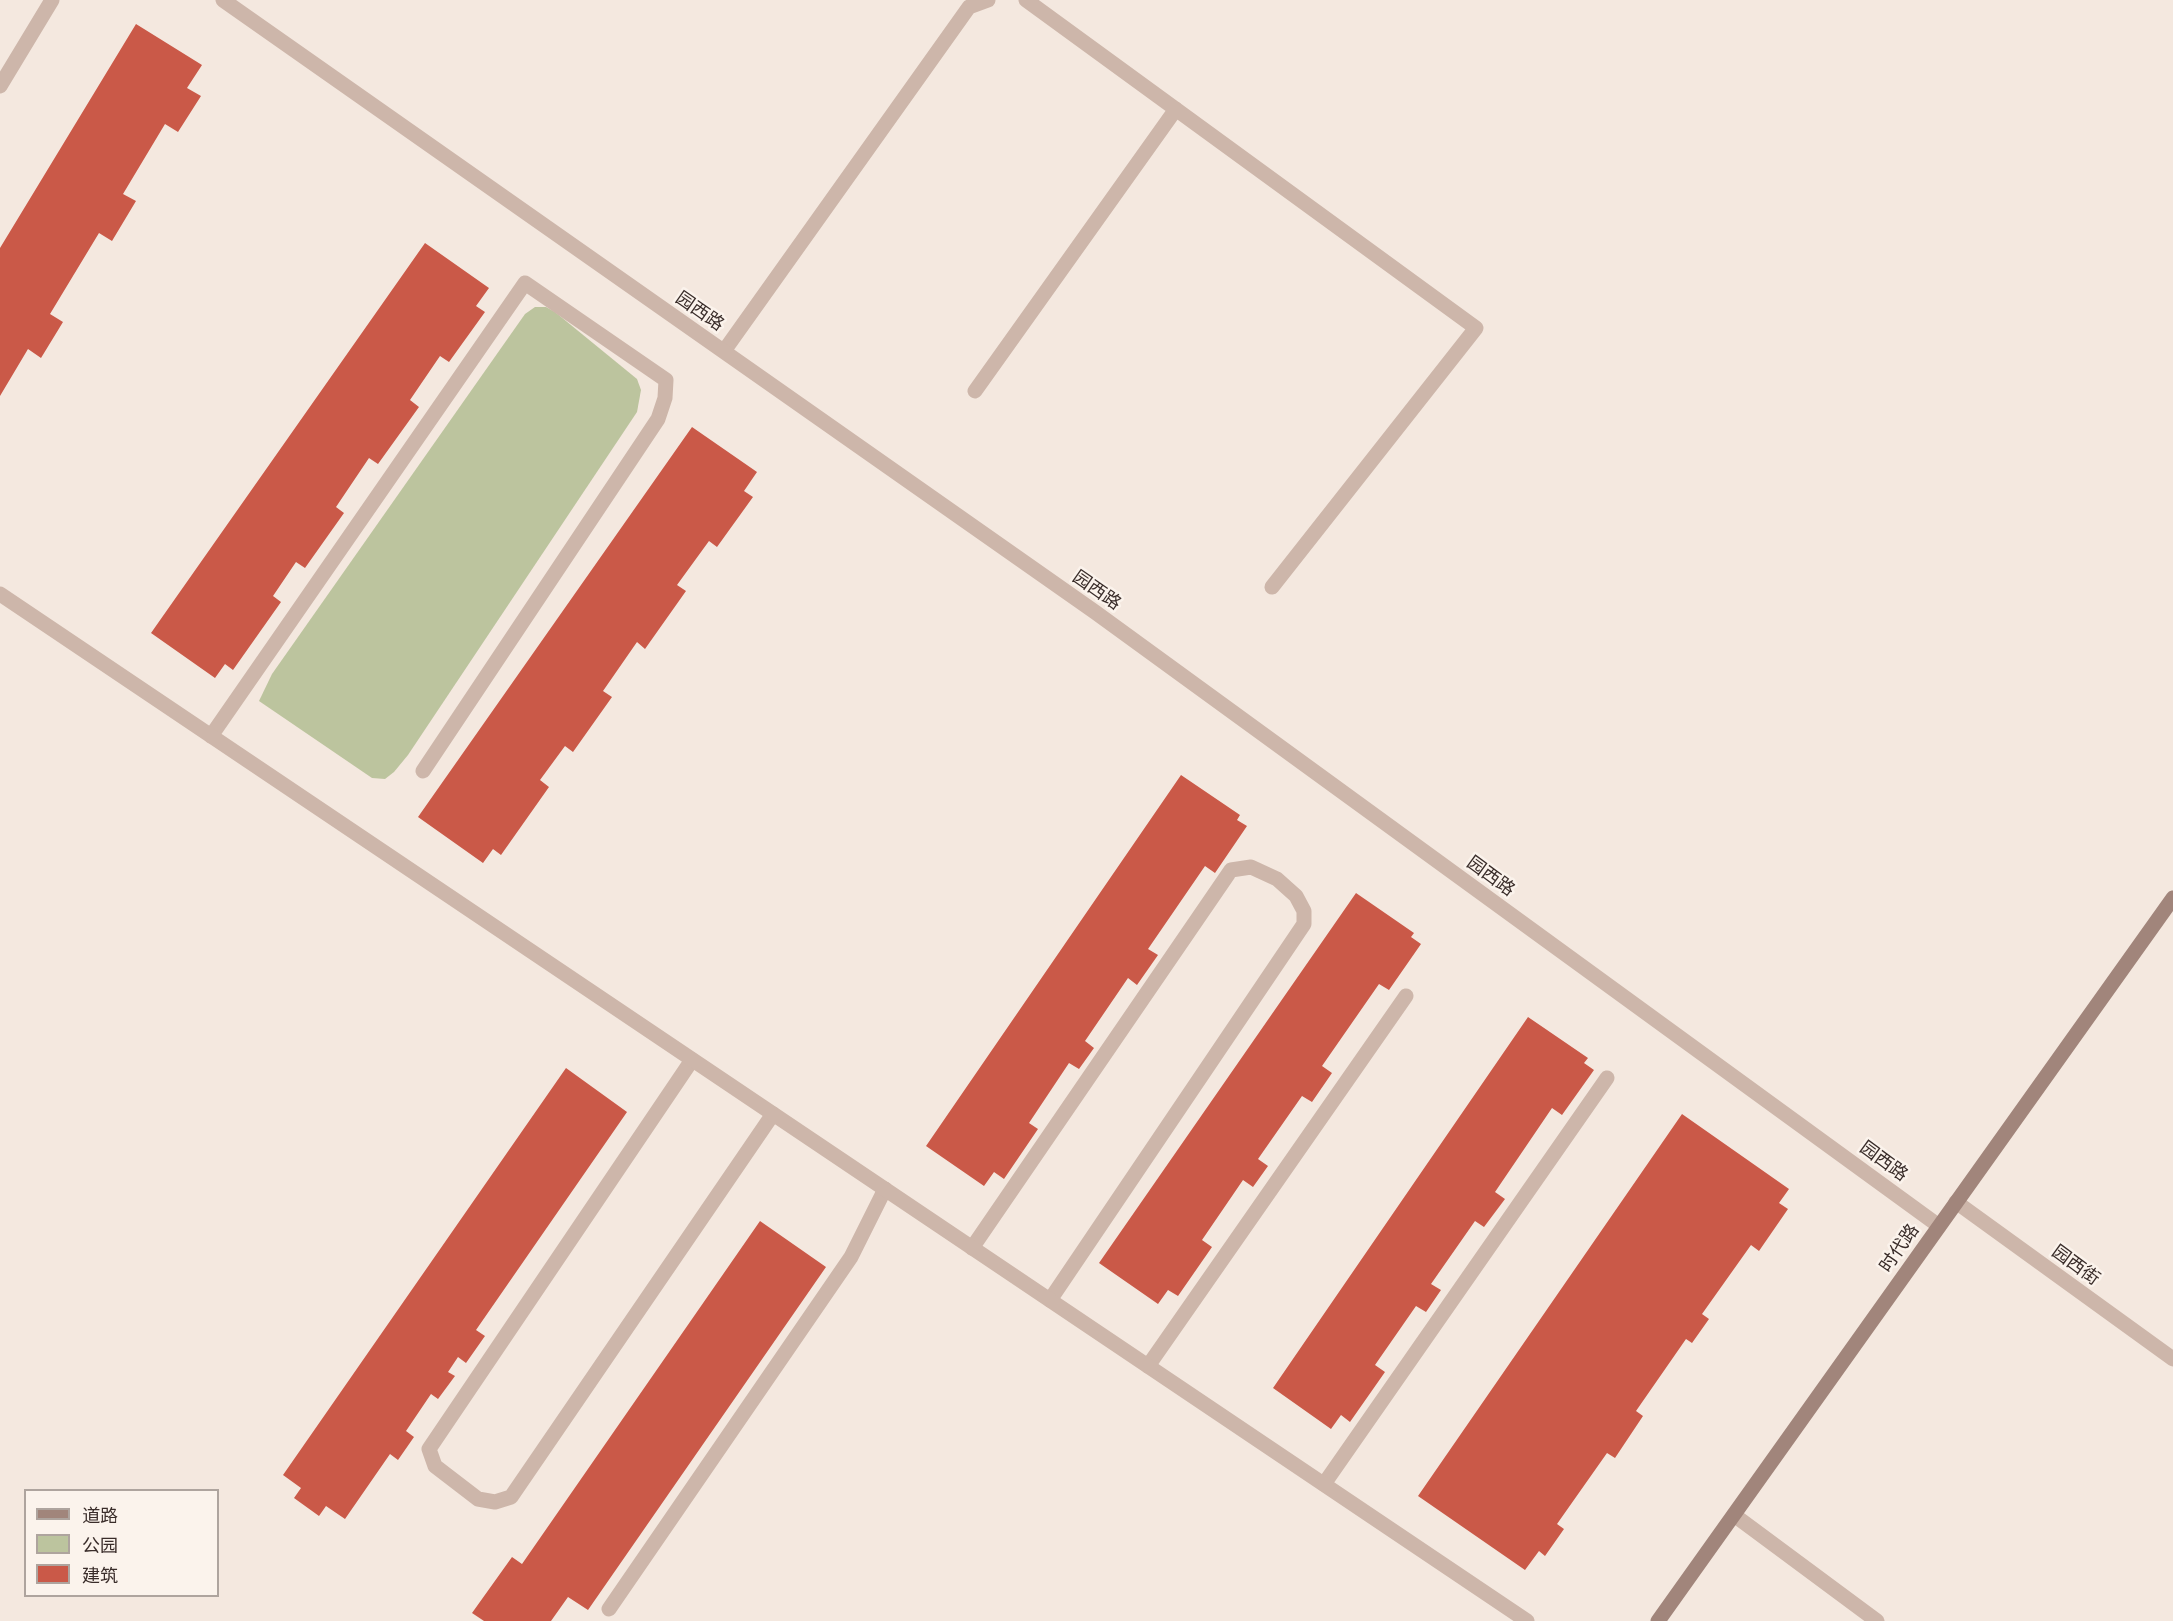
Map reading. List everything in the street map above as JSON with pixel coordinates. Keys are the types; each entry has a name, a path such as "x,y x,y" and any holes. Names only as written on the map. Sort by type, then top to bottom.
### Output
{"street":[{"path":"0,86 52,0"},
{"name":"园西路","path":"224,0 1095,612 1940,1226"},
{"path":"724,351 969,7 988,0"},
{"path":"1026,0 1476,328 1272,587"},
{"path":"975,391 1176,109"},
{"path":"211,736 525,283 666,380 665,398 658,419 423,771"},
{"path":"0,594 1527,1621"},
{"path":"972,1248 1231,870 1251,867 1277,879 1296,896 1304,911 1304,924 1050,1300"},
{"name":"时代路","path":"1658,1621 2173,898"},
{"path":"1148,1366 1406,996"},
{"path":"692,1060 429,1449 435,1466 478,1499 495,1502 511,1497 773,1114"},
{"path":"1324,1484 1607,1078"},
{"path":"609,1609 851,1257 885,1189"},
{"name":"园西街","path":"1956,1202 2173,1359"},
{"path":"1734,1515 1877,1621"}],"green space":[{"path":"535,307 546,307 555,312 637,379 641,390 637,412 408,755 385,779 372,778 259,701 272,674 525,314"}],"building":[{"path":"136,24 202,65 187,88 201,96 178,132 165,124 123,194 136,201 112,241 99,233 50,314 63,322 41,358 28,349 0,396 0,248"},
{"path":"425,243 489,288 476,306 485,312 449,362 440,356 410,400 419,407 378,464 369,458 336,507 344,513 305,568 296,562 273,596 281,602 233,670 225,664 215,678 151,633"},
{"path":"692,427 757,472 744,491 753,497 717,547 709,541 677,585 686,591 645,649 637,642 603,691 612,697 573,752 565,746 540,780 549,787 501,855 493,849 483,863 418,817"},
{"path":"1181,775 1240,815 1237,820 1247,826 1215,873 1205,866 1148,949 1158,955 1137,985 1128,978 1085,1041 1094,1048 1079,1069 1069,1063 1029,1123 1038,1129 1004,1179 994,1172 984,1186 926,1146"},
{"path":"1356,893 1414,933 1411,937 1421,944 1389,990 1379,984 1322,1066 1332,1073 1312,1102 1302,1096 1258,1159 1268,1166 1253,1187 1243,1180 1202,1240 1212,1247 1178,1296 1168,1290 1158,1304 1099,1263"},
{"path":"1528,1017 1588,1058 1584,1063 1594,1070 1562,1115 1552,1108 1495,1192 1505,1199 1484,1227 1475,1221 1431,1284 1441,1290 1426,1312 1416,1306 1375,1365 1385,1372 1350,1422 1341,1415 1331,1429 1273,1388"},
{"path":"566,1068 627,1112 476,1330 485,1336 466,1363 458,1357 448,1372 455,1376 438,1399 431,1394 406,1431 414,1437 398,1460 390,1454 345,1519 326,1506 319,1516 294,1498 301,1488 283,1475"},
{"path":"1682,1114 1789,1189 1779,1203 1788,1209 1759,1251 1751,1245 1702,1314 1709,1319 1692,1343 1686,1339 1636,1411 1643,1416 1615,1458 1607,1453 1557,1524 1564,1529 1545,1556 1539,1551 1525,1570 1418,1496"},
{"path":"760,1221 826,1267 588,1610 568,1597 551,1621 484,1621 472,1613 512,1557 522,1564"}]}
